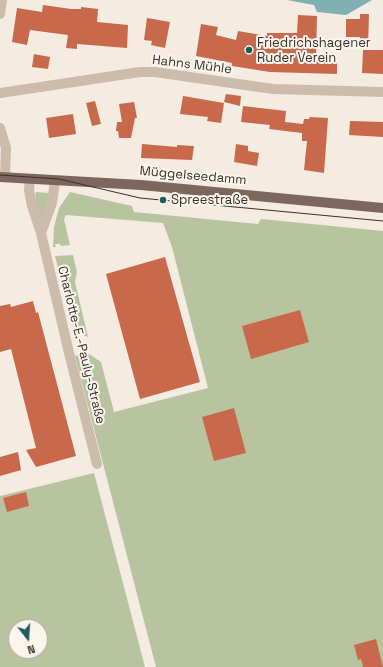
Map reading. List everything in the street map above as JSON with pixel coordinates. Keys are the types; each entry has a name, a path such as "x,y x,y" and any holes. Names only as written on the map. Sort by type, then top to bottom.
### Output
{"main road":[{"name":"Müggelseedamm","path":"3,177 141,185 383,208"}],"street":[{"path":"0,14 2,0"},
{"name":"Hahns Mühle","path":"0,93 140,72 155,72 273,88 383,92"},
{"path":"0,128 6,148 3,177"},
{"name":"Charlotte-E.-Pauly-Straße","path":"30,179 29,190 32,206 41,233 68,353 97,464"},
{"path":"41,233 53,199 55,181"}],"green space":[{"path":"36,192 48,193 49,197 43,217 39,218 35,199"},
{"path":"70,192 132,206 134,212 258,224 261,219 383,231 383,667 156,667 75,356 86,352 101,362 114,412 208,388 172,247 163,223 66,215 64,219 70,245 61,246 60,244 55,244 56,247 53,247 54,227 59,208"},
{"path":"73,255 77,272 75,282 88,337 77,333 74,328 55,256"},
{"path":"94,473 145,667 0,667 0,496"}],"water":[{"path":"287,0 372,0 346,15 317,12 314,5"}],"building":[{"path":"43,5 71,9 81,9 81,7 98,9 97,22 128,25 127,48 77,44 77,49 66,48 68,35 30,30 27,45 12,42 17,8 42,12"},
{"path":"360,14 369,14 368,48 359,48 360,37 346,37 346,19 360,19"},
{"path":"298,15 317,16 316,59 337,60 337,74 270,72 232,66 232,63 196,56 201,24 218,27 216,35 236,40 238,31 267,36 267,33 297,33"},
{"path":"147,18 170,22 165,48 151,45 152,41 144,40"},
{"path":"363,50 383,50 383,74 362,73"},
{"path":"34,54 50,57 48,69 32,67"},
{"path":"226,94 241,96 240,106 224,102"},
{"path":"183,96 224,103 221,123 207,121 208,117 180,114"},
{"path":"95,101 101,124 92,126 86,103"},
{"path":"134,102 137,118 135,118 131,138 119,138 118,131 116,131 117,122 122,122 119,104"},
{"path":"243,106 286,111 285,122 303,124 304,119 309,119 310,117 328,118 324,173 304,170 307,141 302,141 302,133 269,129 270,125 241,122"},
{"path":"73,114 76,134 49,138 46,118"},
{"path":"350,121 383,122 383,137 349,135"},
{"path":"142,144 177,147 177,145 194,146 192,160 141,158"},
{"path":"236,144 248,146 248,151 259,153 257,166 234,162"},
{"path":"165,257 200,382 140,399 106,274"},
{"path":"33,301 36,313 38,312 76,456 36,467 26,450 36,448 11,349 0,352 0,306 10,304 11,307"},
{"path":"300,310 309,342 251,359 242,326"},
{"path":"234,408 246,453 214,461 202,417"},
{"path":"18,452 21,470 0,476 0,457"},
{"path":"26,492 29,506 7,512 3,498"},
{"path":"376,639 383,667 363,667 361,659 358,660 354,645"}],"tram line":[{"path":"0,175 59,179 140,198 383,221"}],"place":[{"name":"Friedrichshagener Ruder Verein","path":"249,50"},
{"name":"Spreestraße","path":"163,200"}]}
